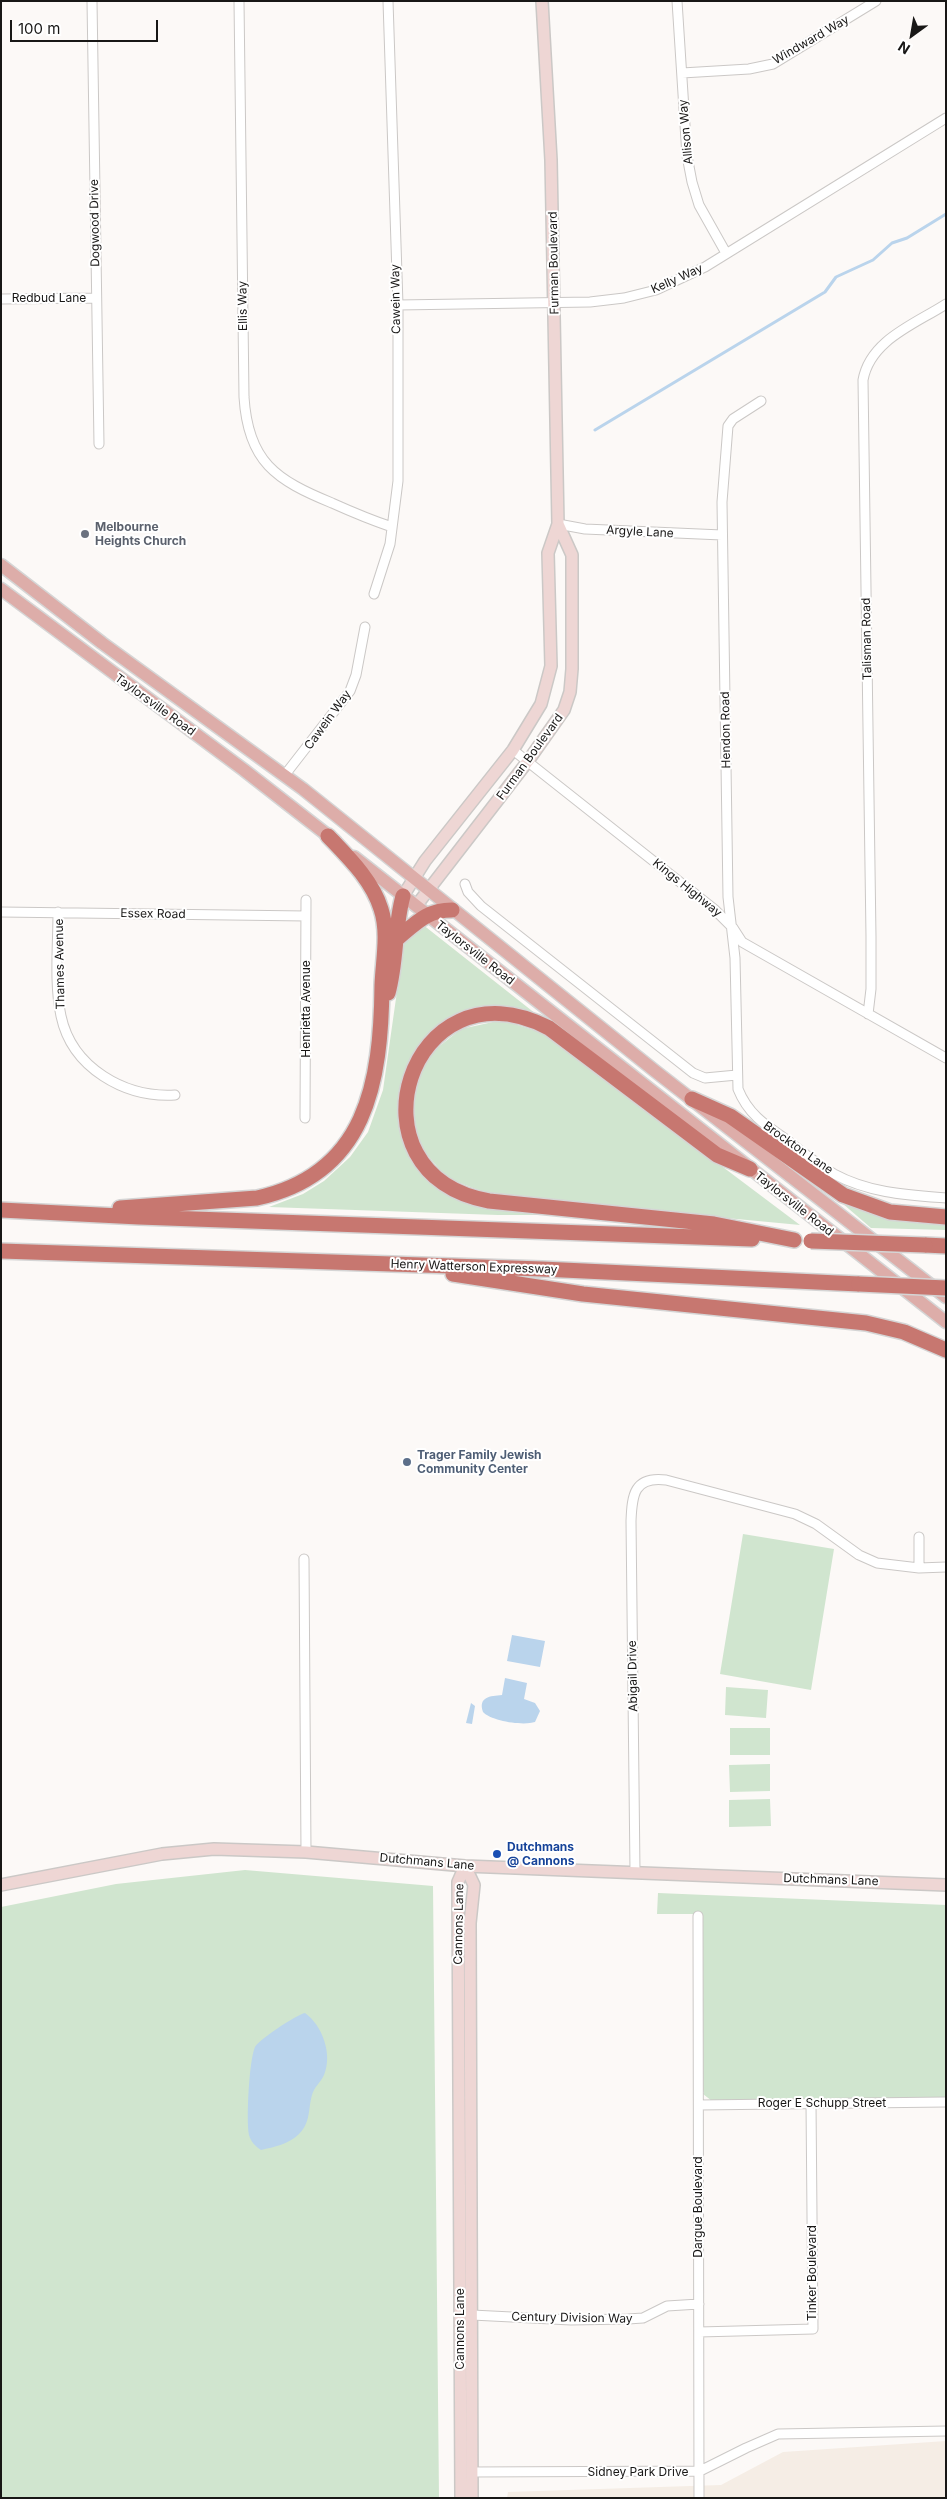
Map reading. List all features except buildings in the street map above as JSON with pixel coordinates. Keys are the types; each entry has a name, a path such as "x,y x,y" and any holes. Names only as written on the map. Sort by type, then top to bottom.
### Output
{"highway":[{"path":"66,1212 257,1198 276,1194 322,1170 344,1148 365,1111 375,1076 382,1014 385,938 382,911 374,892 359,868 328,836"},
{"path":"382,1014 393,974 403,896"},
{"path":"398,938 415,921 422,910 452,910"},
{"path":"750,1169 717,1155 549,1028 529,1018 513,1014 495,1013 477,1015 460,1021 442,1033 428,1046 414,1067 409,1082 404,1110 408,1130 416,1150 437,1177 448,1186 468,1196 489,1201 714,1224 794,1240"},
{"path":"692,1099 730,1116 843,1195 890,1212 946,1217"},
{"path":"1,1210 139,1217 946,1246"},
{"name":"Henry Watterson Expressway","path":"1,1251 382,1263 946,1288"},
{"path":"382,1263 583,1294 866,1323 904,1332 946,1350"}],"main road":[{"name":"Furman Boulevard","path":"403,896 425,861 512,750 535,716 549,679 551,649 548,553 558,524 552,160 542,1"},
{"name":"Furman Boulevard","path":"422,910 429,891 528,761 564,710 570,692 573,648 572,555 558,524"},
{"name":"Taylorsville Road","path":"1,565 102,643 310,794 452,910 946,1296"},
{"name":"Taylorsville Road","path":"1,589 244,770 946,1322"},
{"name":"Dutchmans Lane","path":"1,1885 191,1850 306,1852 465,1866 635,1871 946,1885"},
{"name":"Cannons Lane","path":"461,2498 458,1882 465,1866"},
{"name":"Cannons Lane","path":"465,1866 474,1885 470,1923 472,2498"},
{"path":"460,2315 472,2315"},
{"path":"460,2471 472,2472"}],"street":[{"name":"Dogwood Drive","path":"92,1 99,444"},
{"name":"Ellis Way","path":"239,1 244,397 249,432 264,462 287,483 304,492 392,527"},
{"name":"Cawein Way","path":"374,594 390,544 398,481 398,305 388,1"},
{"name":"Allison Way","path":"677,1 692,182 699,206 726,253"},
{"name":"Windward Way","path":"682,73 749,68 773,64 876,1"},
{"name":"Kelly Way","path":"398,305 555,302 624,298 656,290 687,277 946,118"},
{"name":"Redbud Lane","path":"1,299 96,298"},
{"name":"Talisman Road","path":"868,1014 871,989 871,936 863,380 868,362 879,347 946,304"},
{"name":"Hendon Road","path":"737,1075 733,928 728,897 722,502 728,426 733,419 761,401"},
{"name":"Argyle Lane","path":"558,524 585,529 722,535"},
{"name":"Cawein Way","path":"284,776 350,691 356,675 366,628"},
{"name":"Kings Highway","path":"512,750 714,909 733,928 742,942 946,1058"},
{"path":"465,884 468,892 481,906 689,1070 705,1078 737,1075"},
{"name":"Henrietta Avenue","path":"305,1118 306,900"},
{"name":"Essex Road","path":"1,912 306,916"},
{"name":"Thames Avenue","path":"58,912 60,1009 65,1029 75,1047 98,1073 117,1084 150,1095 174,1095"},
{"name":"Brockton Lane","path":"737,1075 738,1089 743,1102 754,1117 833,1173 873,1189 900,1195 946,1198"},
{"name":"Abigail Drive","path":"635,1871 630,1521 632,1498 641,1484 655,1479 666,1480 784,1510 816,1524 849,1549 869,1560 890,1566 919,1568"},
{"path":"919,1537 919,1568 946,1567"},
{"path":"304,1559 306,1852"},
{"name":"Dargue Boulevard","path":"698,1916 699,2498"},
{"name":"Roger E Schupp Street","path":"699,2105 946,2102"},
{"name":"Tinker Boulevard","path":"699,2332 812,2329 811,2103"},
{"name":"Century Division Way","path":"472,2315 571,2320 628,2319 643,2318 667,2306 699,2304"},
{"name":"Sidney Park Drive","path":"472,2472 700,2471 778,2434 946,2431"}],"shaded area":[{"path":"946,2441 946,2498 507,2498 508,2492 721,2485 783,2452"}],"green space":[{"path":"422,924 536,1014 505,1009 491,1012 435,1038 418,1049 409,1064 401,1088 402,1126 407,1144 427,1175 441,1188 458,1198 480,1206 551,1215 498,1215 269,1207 303,1194 324,1181 350,1157 368,1132 383,1090 405,941"},
{"path":"502,1020 546,1034 800,1225 494,1196 447,1178 422,1149 413,1124 415,1085 432,1052 461,1029"},
{"path":"835,1197 878,1215 946,1222 946,1230 871,1228"},
{"path":"743,1534 834,1549 811,1690 720,1674"},
{"path":"726,1687 768,1690 766,1718 725,1715"},
{"path":"730,1728 770,1728 770,1755 730,1755"},
{"path":"770,1764 770,1791 730,1792 729,1765"},
{"path":"770,1799 771,1826 729,1827 729,1800"},
{"path":"245,1870 433,1886 439,2498 1,2498 1,1907 116,1884"},
{"path":"658,1893 946,1905 946,2101 712,2101 703,2094 704,2092 699,2090 699,1914 657,1914"}],"water":[{"path":"512,1635 545,1641 540,1667 507,1661"},
{"path":"505,1678 527,1683 524,1699 535,1703 540,1711 535,1722 508,1722 493,1718 483,1712 482,1703 486,1698 502,1695"},
{"path":"471,1703 475,1706 472,1724 466,1723"},
{"path":"305,2013 321,2032 324,2041 327,2058 324,2075 313,2092 306,2125 299,2134 286,2143 261,2150 251,2140 248,2128 250,2077 255,2047 278,2028"}],"waterway":[{"path":"595,430 825,292 836,277 873,260 892,243 907,238 946,214"}],"place":[{"name":"Melbourne Heights Church","path":"85,534"},
{"name":"Trager Family Jewish Community Center","path":"407,1462"},
{"name":"Dutchmans @ Cannons","path":"497,1854"}]}
